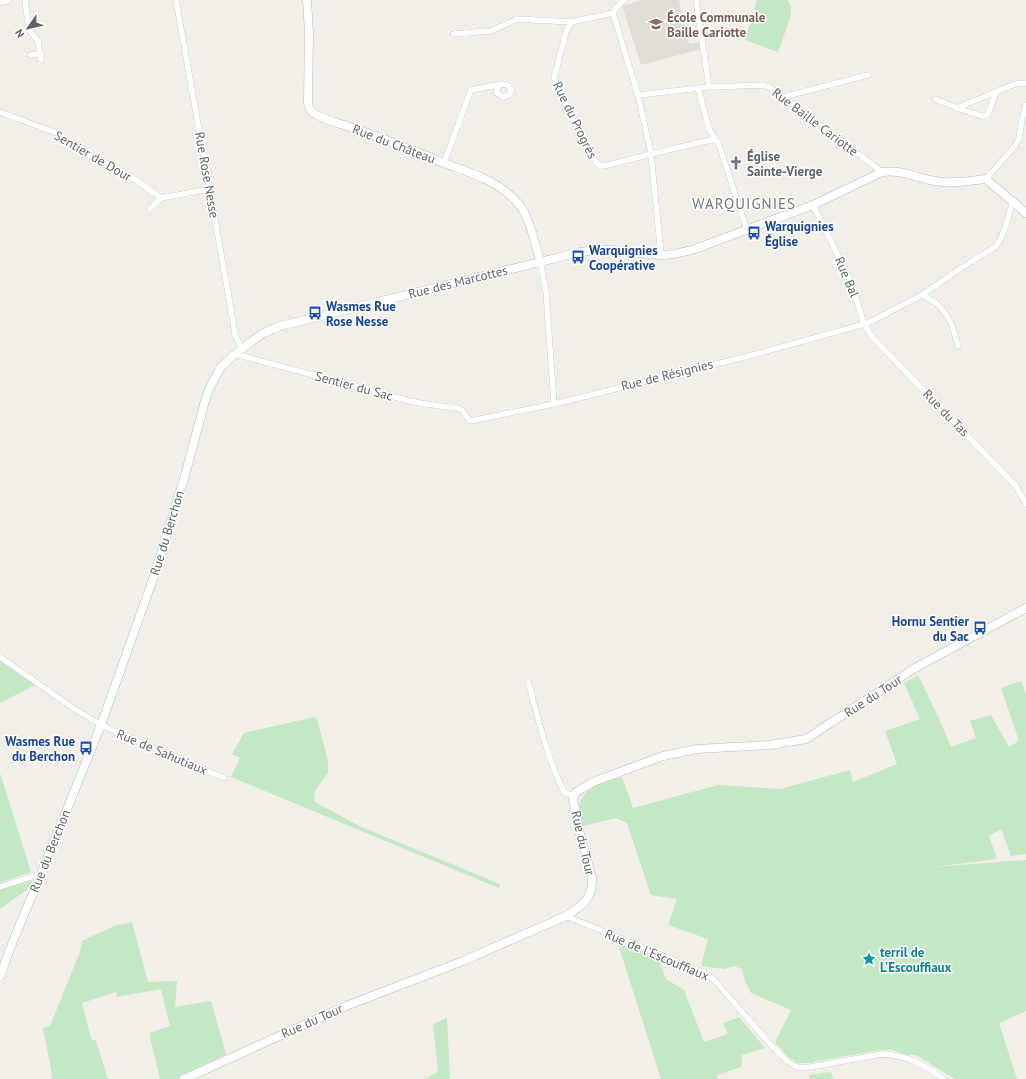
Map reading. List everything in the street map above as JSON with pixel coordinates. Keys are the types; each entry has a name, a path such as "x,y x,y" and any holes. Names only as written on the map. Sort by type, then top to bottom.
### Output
{"street":[{"path":"0,1 7,0"},
{"path":"25,0 30,30 38,41 41,60"},
{"name":"Rue Rose Nesse","path":"176,0 235,335 242,348"},
{"name":"Rue du Château","path":"307,0 309,33 308,106 310,110 324,118 444,163 491,182 504,189 522,208 528,221 540,261"},
{"path":"453,34 491,31 517,19 571,22 613,13 624,0"},
{"path":"696,0 709,87"},
{"path":"613,13 638,95 651,154 661,255"},
{"name":"Rue du Progrès","path":"571,22 566,32 554,78 574,122 596,162 600,166 604,166 651,154"},
{"path":"30,55 40,54"},
{"path":"783,97 868,75"},
{"path":"957,108 1015,84 1026,83"},
{"path":"444,163 471,90 502,84"},
{"name":"Rue Baille Cariotte","path":"638,95 709,87 764,85 783,97 882,172"},
{"path":"698,88 709,129 718,141 748,230"},
{"path":"935,99 957,108 985,116 988,114 996,92"},
{"path":"882,172 899,172 937,181 962,182 986,179 1015,146 1019,139 1026,105"},
{"name":"Sentier de Dour","path":"0,112 59,134 83,152 102,160 121,171 161,198"},
{"path":"651,154 715,139"},
{"name":"Rue des Marcottes","path":"242,348 264,333 280,326 580,252 594,250 622,251 661,255 675,254 695,249 813,205 882,172"},
{"path":"986,179 1026,213"},
{"path":"150,208 161,198 210,189"},
{"path":"958,346 953,327 948,317 936,303 922,295 995,247 1000,240 1010,210 1014,203"},
{"name":"Rue Bal","path":"813,205 852,284 866,323"},
{"path":"540,261 547,298 554,404"},
{"name":"Rue de Résignies","path":"470,421 554,404 744,357 866,323 922,295"},
{"name":"Rue du Tas","path":"866,323 873,338 1016,486 1026,504"},
{"name":"Rue du Berchon","path":"0,976 101,725 153,579 184,479 209,388 221,367 242,348"},
{"name":"Sentier du Sac","path":"235,354 398,398 425,404 457,408 462,410 470,421"},
{"name":"Rue du Tour","path":"184,1079 346,1006 463,961 566,916 576,910 589,897 592,884 592,878 580,834 573,799 578,790 593,782 663,756 697,749 770,745 806,739 915,668 1026,608"},
{"path":"0,657 67,704 101,725"},
{"path":"528,681 541,730 553,766 564,792 574,795"},
{"name":"Rue de Sahutiaux","path":"101,725 108,730 224,778"},
{"path":"0,887 41,873"},
{"name":"Rue de l'Escouffiaux","path":"566,916 707,974 716,982 786,1061 797,1067 805,1068 882,1054 894,1054 909,1058 923,1065 944,1079"}],"shaded area":[{"name":"École Communale Baille Cariotte","path":"643,0 679,0 689,44 700,42 702,49 641,65 622,6"}],"green space":[{"path":"757,0 788,0 791,7 791,15 778,52 745,40"},
{"path":"0,661 35,685 0,703"},
{"path":"918,675 951,747 976,738 970,721 991,715 1009,747 1019,741 1001,688 1021,681 1026,694 1026,854 1011,856 1001,829 989,836 997,859 934,867 1026,860 1026,1011 999,1023 1017,1079 955,1079 916,1055 908,1055 892,1050 880,1050 808,1063 797,1063 787,1056 775,1042 791,1010 751,993 745,981 742,969 734,966 724,969 701,966 708,939 668,925 677,899 651,895 627,823 616,818 583,826 579,805 586,793 603,783 622,777 633,808 718,785 780,789 850,770 853,782 897,764 885,731 920,719 904,683"},
{"path":"314,717 317,719 328,761 328,773 314,792 315,802 359,826 500,884 499,888 231,777 240,758 232,754 244,733"},
{"path":"0,773 31,872 0,883"},
{"path":"28,880 32,882 28,889 0,909 0,888"},
{"path":"132,922 148,982 177,981 175,1007 211,1001 226,1054 178,1079 160,1079 149,1033 170,1026 161,989 117,997 116,992 82,1003 91,1039 96,1041 108,1079 52,1079 43,1028 50,1026 80,952 82,941 114,926"},
{"path":"618,944 658,957 666,979 684,990 704,1042 728,1034 723,1023 739,1017 765,1048 742,1055 741,1067 717,1075 718,1079 661,1079"},
{"path":"447,1018 450,1079 424,1079 438,1072 433,1024"},
{"path":"831,1072 833,1079 809,1079 809,1075"}],"place":[{"name":"École Communale Baille Cariotte","path":"656,24"},
{"name":"Église Sainte-Vierge","path":"736,163"},
{"name":"Warquignies Église","path":"754,233"},
{"name":"Warquignies Coopérative","path":"578,257"},
{"name":"Wasmes Rue Rose Nesse","path":"315,313"},
{"name":"Hornu Sentier du Sac","path":"980,628"},
{"name":"Wasmes Rue du Berchon","path":"86,748"},
{"name":"terril de L'Escouffiaux","path":"869,959"}],"district":[{"name":"WARQUIGNIES","path":"744,203"}]}
